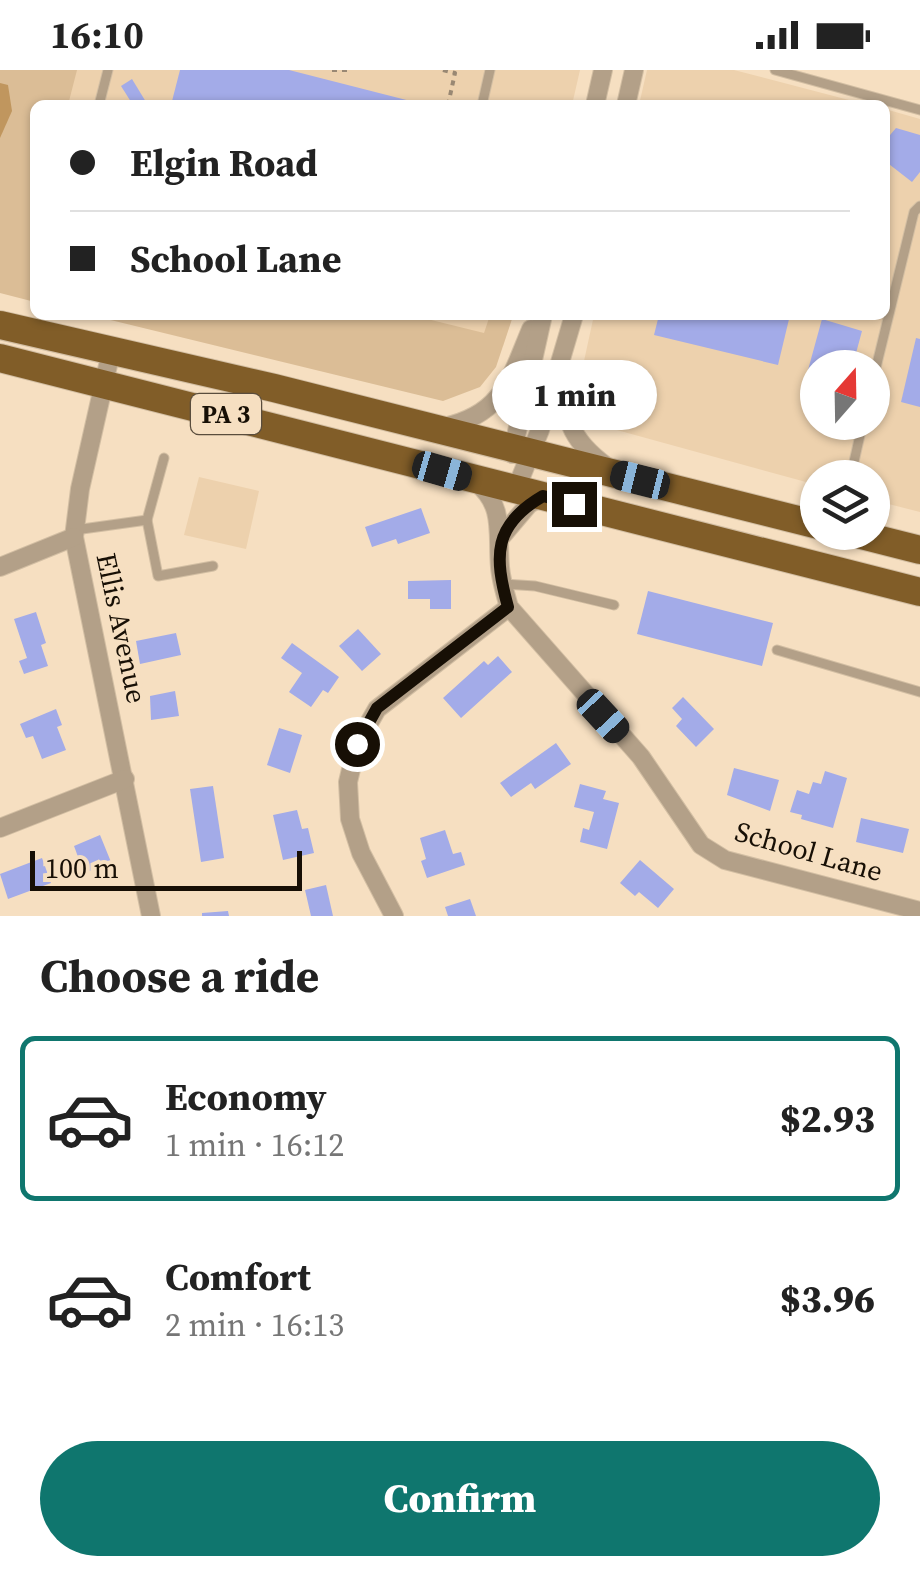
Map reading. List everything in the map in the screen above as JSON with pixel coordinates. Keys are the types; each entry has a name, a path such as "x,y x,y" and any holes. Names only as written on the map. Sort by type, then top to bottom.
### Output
{"highway":[{"name":"PA 3","path":"0,325 800,520"},
{"name":"PA 3","path":"0,358 920,592"},
{"path":"890,542 920,550"}],"street":[{"path":"596,100 604,70"},
{"path":"627,100 634,70"},
{"path":"423,425 457,424 498,401 538,320"},
{"path":"500,537 530,493 521,451 539,320"},
{"path":"521,451 564,358 573,320"},
{"name":"Ellis Avenue","path":"111,352 80,489 75,534 150,916"},
{"path":"564,358 566,416 576,438 607,467 640,480"},
{"name":"School Lane","path":"473,480 491,494 508,607 641,757 701,845 725,860 920,911"},
{"path":"0,567 75,534"},
{"path":"394,916 362,853 350,819 348,782 357,744 377,708 508,607"},
{"path":"0,828 126,779"}],"lane":[{"path":"100,100 108,70"},
{"path":"483,100 490,70"},
{"path":"775,70 884,100"},
{"path":"890,102 920,110"},
{"path":"890,310 914,212 920,206"},
{"path":"880,350 888,320"},
{"path":"164,458 147,520 158,576 213,566"},
{"path":"75,534 147,520"},
{"path":"502,584 536,586 614,605"},
{"path":"777,650 920,692"}],"path":[{"path":"332,70 350,70"},
{"path":"443,70 455,73 449,100"}],"shaded area":[{"path":"0,70 77,70 69,100 30,100 30,301 0,293"},
{"path":"54,70 580,70 573,100 47,100"},
{"path":"647,70 734,70 849,100 640,100"},
{"path":"0,83 8,85 12,111 0,138"},
{"path":"890,110 920,119 920,512 890,504 890,460 800,460 800,480 595,424 584,361 593,320 890,320"},
{"path":"111,320 431,320 484,333 488,320 512,320 496,367 480,387 443,401"},
{"path":"400,320 511,320 503,346"},
{"path":"199,477 259,491 246,549 184,535"}],"building":[{"path":"180,70 289,70 406,100 172,100"},
{"path":"132,79 145,100 130,100 121,86"},
{"path":"896,128 920,135 920,172 912,182 890,165 890,135"},
{"path":"658,320 789,320 778,365 654,335"},
{"path":"822,320 862,331 857,350 813,350"},
{"path":"916,338 920,339 920,407 901,402"},
{"path":"421,508 430,533 398,544 396,539 372,547 365,527"},
{"path":"451,580 451,609 430,609 430,599 408,599 408,581"},
{"path":"648,591 773,623 762,666 637,634"},
{"path":"36,612 46,643 41,645 48,666 24,674 19,661 27,658 14,619"},
{"path":"358,629 381,654 362,671 339,646"},
{"path":"176,633 181,655 140,664 136,641"},
{"path":"292,643 339,677 311,707 289,692 302,673 281,658"},
{"path":"498,656 512,672 461,718 443,698 484,661 488,665"},
{"path":"175,691 179,716 151,720 150,696"},
{"path":"683,697 714,729 696,747 676,726 682,719 672,708"},
{"path":"56,709 62,725 57,727 66,750 42,759 33,736 26,738 20,724"},
{"path":"279,728 302,735 290,773 267,765"},
{"path":"556,743 571,764 535,789 531,783 511,797 500,783"},
{"path":"734,768 779,780 770,811 727,795"},
{"path":"825,771 847,778 833,828 790,812 797,790 809,794 813,782 821,784"},
{"path":"580,784 606,791 603,799 619,803 607,849 580,842 583,828 589,830 594,812 574,807"},
{"path":"213,786 224,858 201,862 190,789"},
{"path":"297,810 302,829 308,828 314,853 283,860 273,815"},
{"path":"861,818 909,829 903,853 856,842"},
{"path":"445,830 453,854 461,852 465,865 427,878 420,838"},
{"path":"100,835 111,862 84,873 74,846"},
{"path":"42,858 51,883 8,899 0,874"},
{"path":"640,860 674,889 658,908 620,883"},
{"path":"326,885 333,916 311,916 305,890"},
{"path":"470,899 476,916 448,916 445,907"},
{"path":"228,911 229,916 202,916 202,913"}],"route":[{"path":"357,744 377,708 508,607 499,564 500,537 513,520 543,496 574,504"}]}
